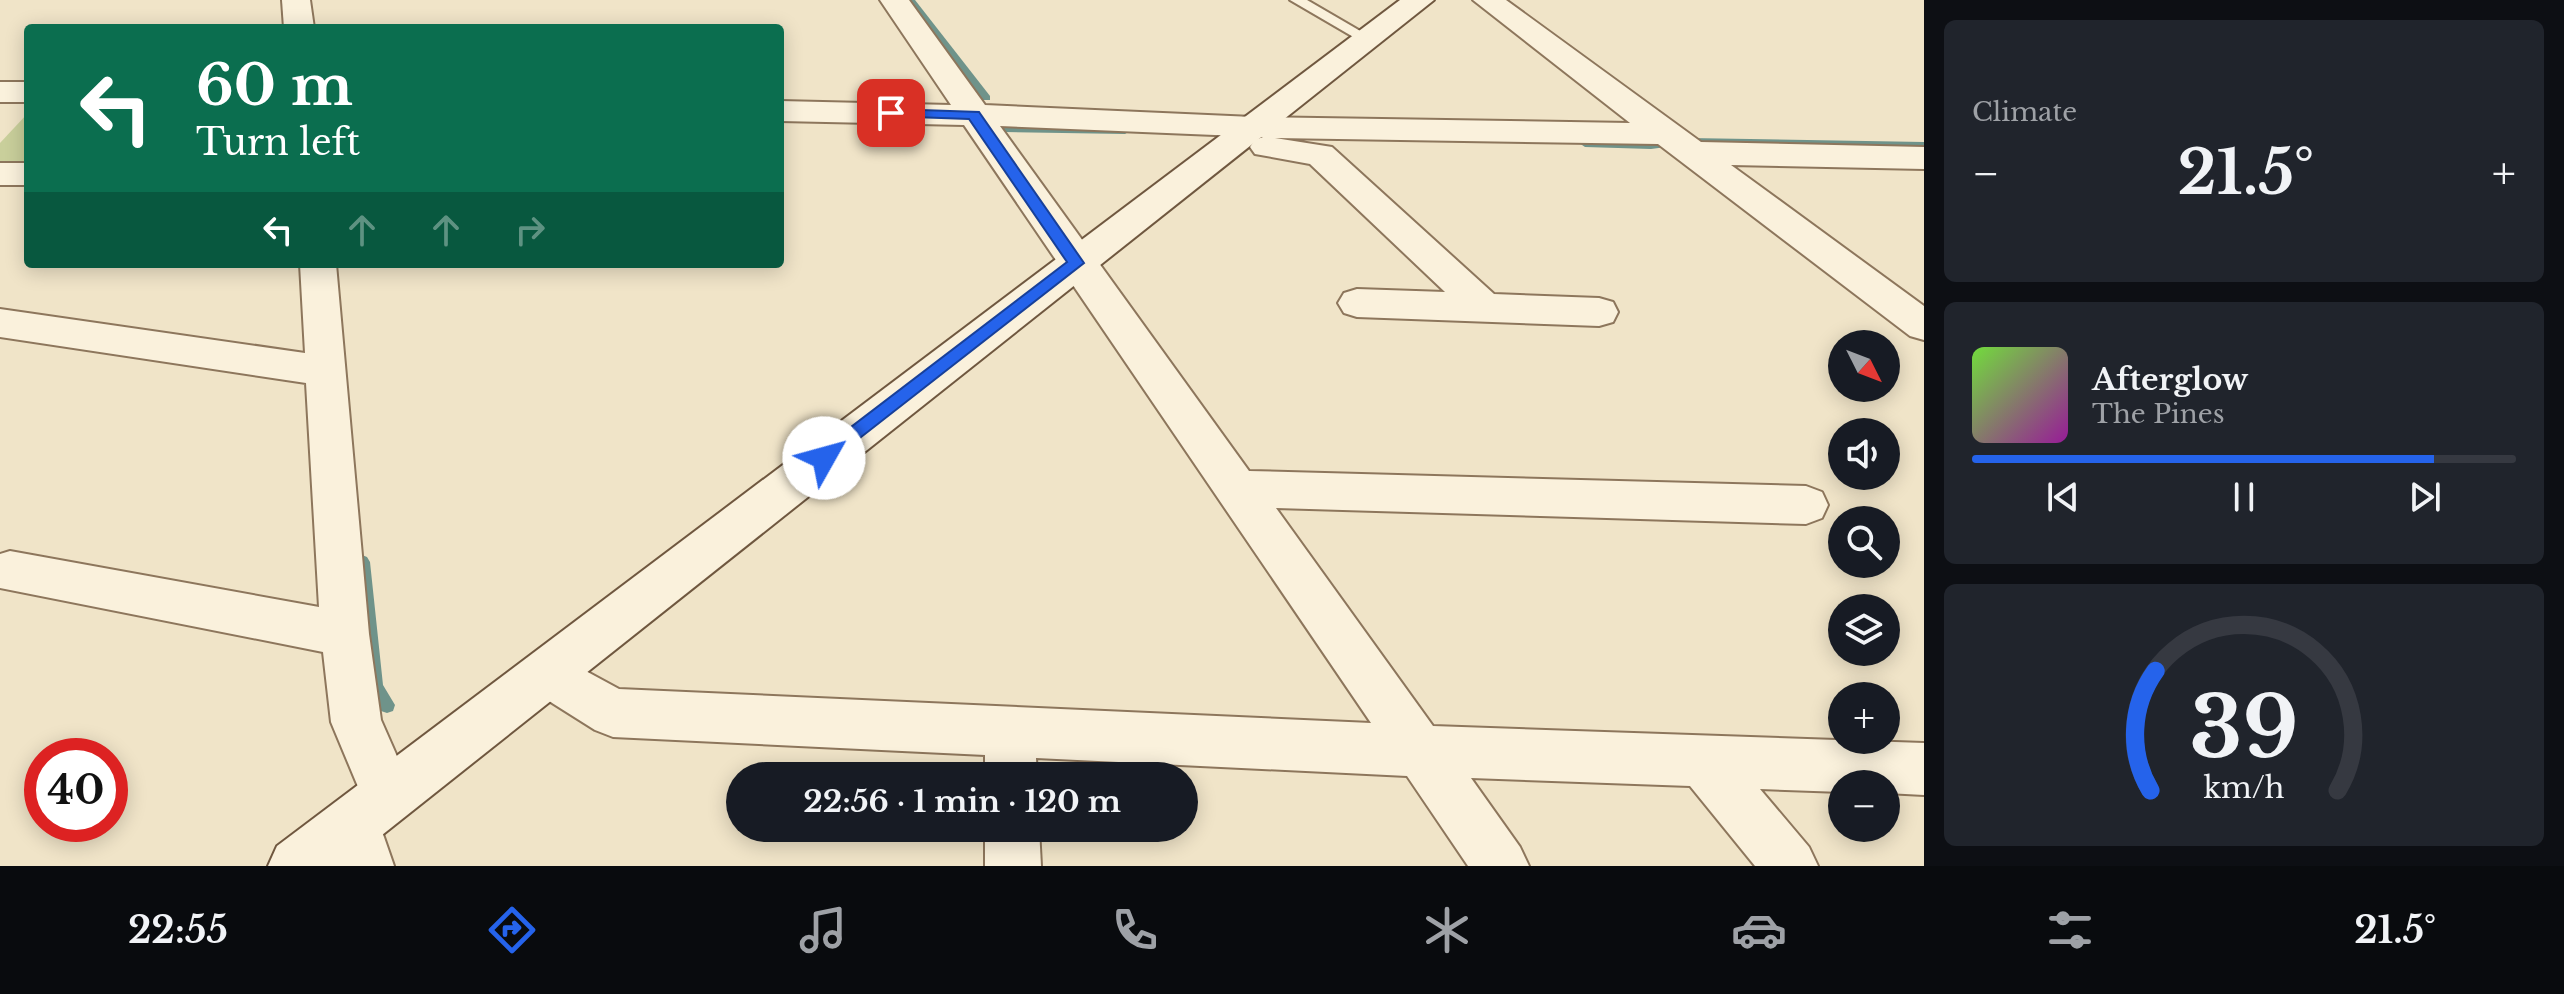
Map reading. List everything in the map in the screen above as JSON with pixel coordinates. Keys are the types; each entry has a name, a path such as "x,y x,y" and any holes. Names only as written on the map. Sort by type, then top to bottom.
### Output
{"street":[{"path":"296,0 299,24"},
{"path":"894,0 1076,263 1250,489 1420,751 1501,866"},
{"path":"297,866 369,828 547,673 1419,0"},
{"path":"1487,0 1924,326"},
{"path":"0,92 24,92"},
{"path":"784,111 974,115 1243,135 1677,143 1924,158"},
{"path":"1243,135 1320,155 1485,308"},
{"path":"0,174 24,174"},
{"path":"318,268 345,634 369,828"},
{"path":"1357,303 1599,312"},
{"path":"0,323 326,371"},
{"path":"1250,489 1806,505"},
{"path":"10,571 345,634"},
{"path":"547,673 613,713 1010,754 1420,751 1924,769"},
{"path":"1703,761 1790,866"},
{"path":"1012,842 1013,866"}],"lane":[{"path":"1297,0 1367,39"}],"green space":[{"path":"24,117 24,164 0,163 0,143"}],"waterway":[{"path":"910,0 986,98"},
{"path":"1004,139 998,128 1125,131"},
{"path":"1585,143 1651,145 1689,141 1924,146"},
{"path":"362,562 375,688 387,705"}],"route":[{"path":"824,458 1076,263 974,115 891,113"}]}
